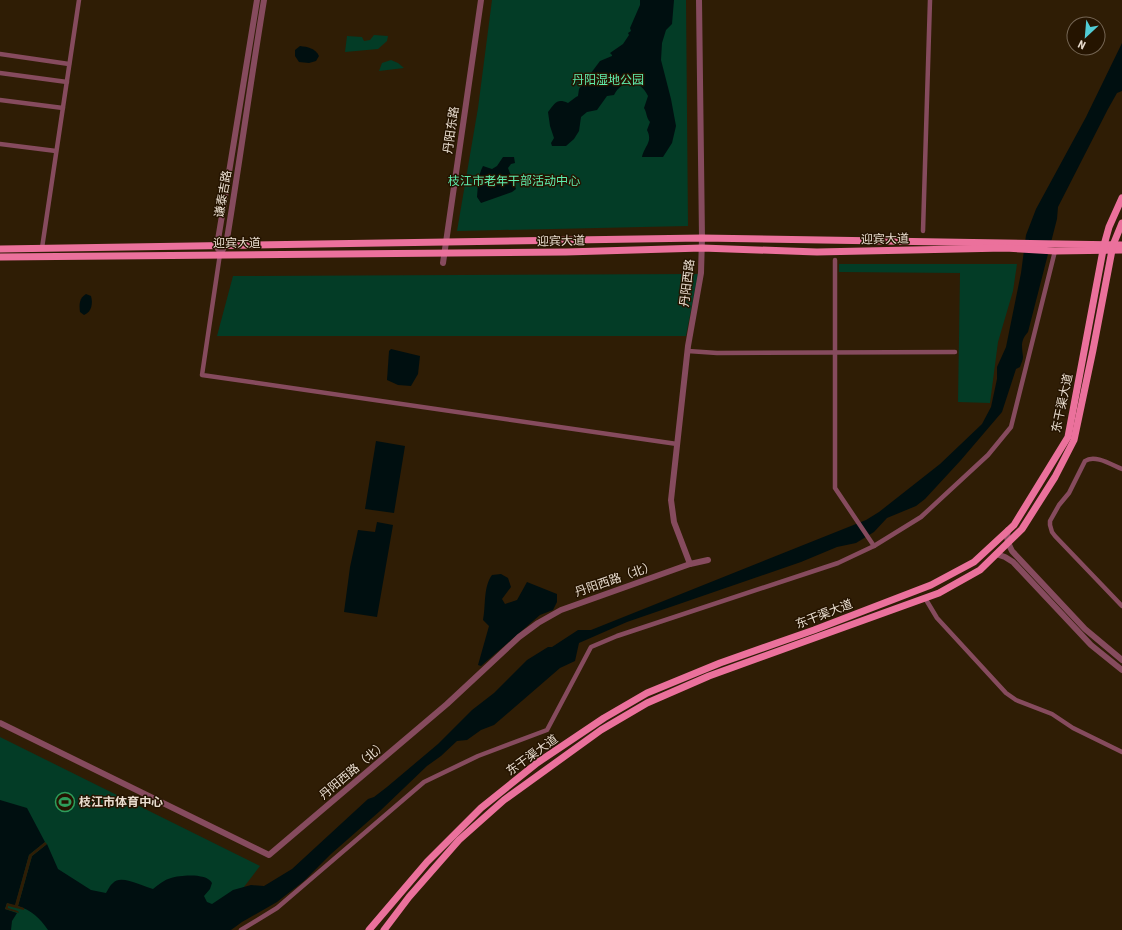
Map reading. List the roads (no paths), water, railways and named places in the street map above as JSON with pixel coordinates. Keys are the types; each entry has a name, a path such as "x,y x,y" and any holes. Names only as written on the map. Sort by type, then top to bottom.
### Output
{"main road":[{"name":"东干渠大道","path":"369,930 427,862 481,808 537,763 604,718 647,693 720,663 814,630 931,585 974,562 1014,525 1068,437 1103,247 1109,227 1122,198"},
{"name":"东干渠大道","path":"384,930 409,897 459,840 504,800 601,730 647,704 709,676 938,593 980,570 1022,529 1051,484 1074,440 1093,350 1119,247 1122,223"},
{"name":"迎宾大道","path":"0,249 702,238 1050,248 1119,247"},
{"name":"迎宾大道","path":"0,257 566,252 702,248 817,252 1017,247"}],"street":[{"path":"42,248 79,0"},
{"name":"谦泰吉路","path":"217,246 258,0"},
{"name":"谦泰吉路","path":"220,254 226,246 242,152 251,78 264,0"},
{"name":"丹阳东路","path":"442,263 445,253 481,0"},
{"name":"丹阳西路","path":"690,564 674,522 671,500 688,351 701,273 702,238 699,0"},
{"path":"922,231 930,0"},
{"path":"0,54 69,64"},
{"path":"0,72 67,82"},
{"path":"0,100 63,108"},
{"path":"0,144 56,151"},
{"path":"217,246 220,254 202,375 677,444"},
{"path":"240,930 277,908 424,782 478,756 547,730 591,647 617,636 838,563 874,546 921,517 988,455 1011,427 1050,248"},
{"path":"835,260 835,488 874,546"},
{"path":"688,351 717,353 956,352"},
{"path":"1122,469 1096,459 1088,459 1085,461 1069,493 1054,514 1050,525 1055,536 1122,606"},
{"path":"1008,530 1006,537 1008,543 1017,556 1085,629 1122,660"},
{"path":"996,554 1005,556 1013,562 1082,636 1113,664 1122,670"},
{"name":"丹阳西路（北）","path":"0,723 269,855 447,704 519,637 538,622 561,610 690,564 708,560"},
{"path":"925,598 937,618 1016,700 1052,714 1073,728 1122,752"}],"place":[{"name":"枝江市体育中心","path":"65,802"}],"park label":[{"name":"丹阳湿地公园","path":"608,80"},
{"name":"枝江市老年干部活动中心","path":"514,181"}]}
